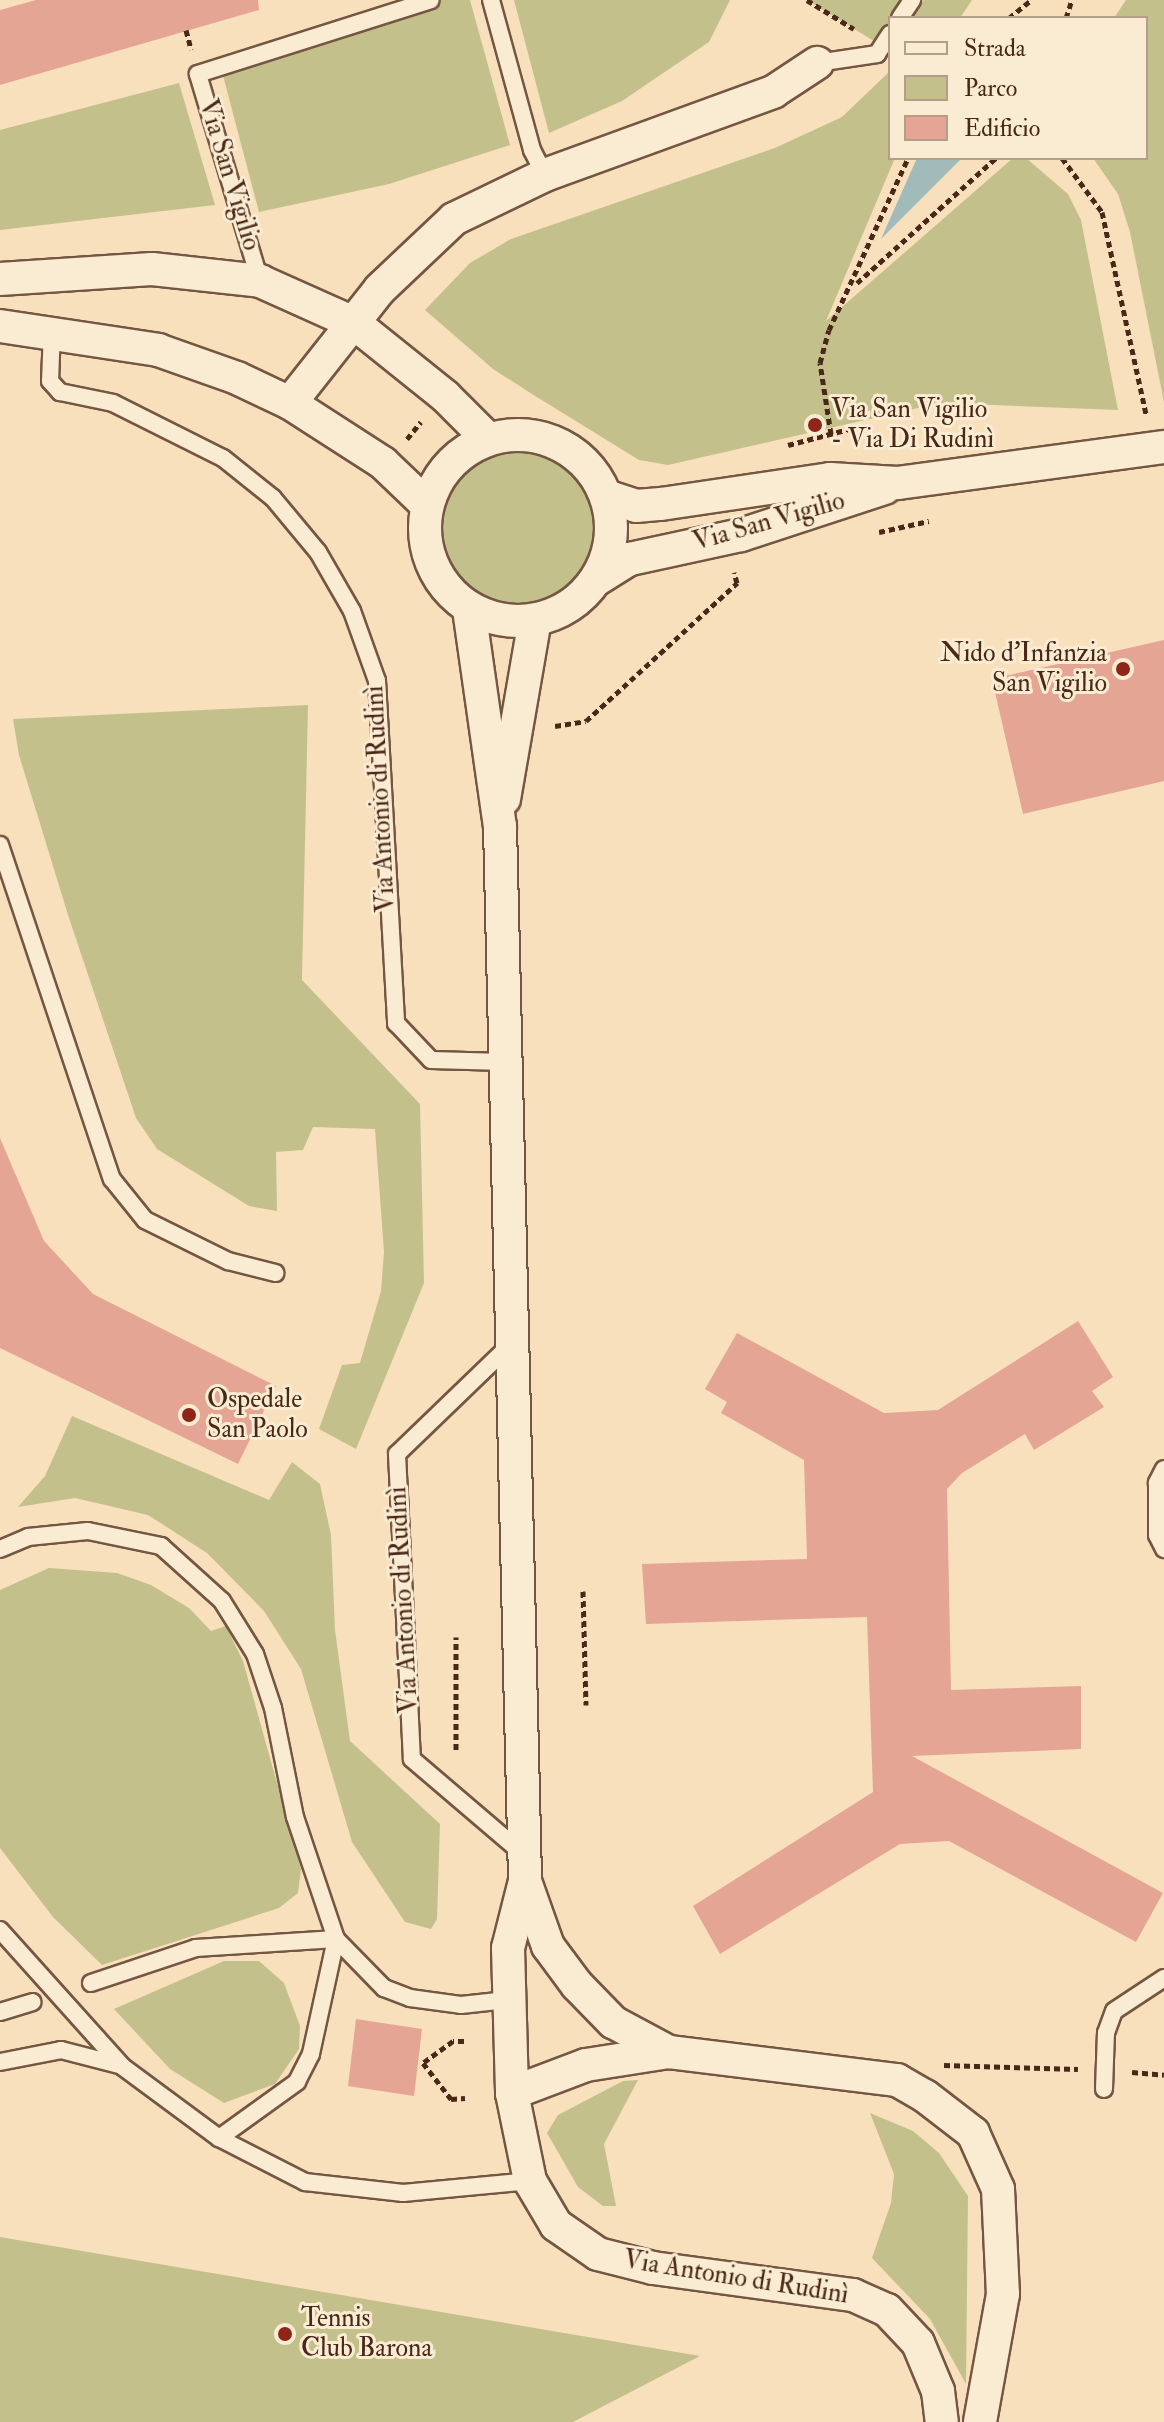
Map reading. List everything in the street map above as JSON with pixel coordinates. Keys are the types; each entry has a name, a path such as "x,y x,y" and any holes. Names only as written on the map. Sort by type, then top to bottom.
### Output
{"street":[{"path":"290,403 407,260 454,219 545,175 773,92 817,63"},
{"name":"Via San Vigilio","path":"0,279 152,269 260,281 354,323 445,396 488,439"},
{"path":"0,326 52,330 158,350 290,403 383,463 427,505"},
{"path":"521,435 555,443 583,463 606,496 611,536 596,580 572,605 535,620 506,621 469,609 434,569 425,535 427,505 453,462 488,439 521,435"},
{"name":"Via San Vigilio","path":"596,580 630,559 741,535 898,483 1164,447"},
{"name":"Via San Vigilio","path":"606,496 636,506 830,479 898,483"},
{"name":"Via Antonio di Rudinì","path":"469,609 500,826 524,1867 508,1948 507,2000 512,2093 530,2181 556,2225 598,2254 653,2268 853,2295 887,2310 918,2343 938,2391 942,2422"},
{"name":"Via Antonio di Rudinì","path":"500,826 535,620"},
{"name":"Via Antonio di Rudinì","path":"524,1867 548,1946 577,1985 613,2022 669,2052"},
{"name":"Via Antonio di Rudinì","path":"512,2093 586,2065 669,2052 897,2080 973,2133 998,2189 1003,2294 980,2422"}],"lane":[{"name":"Via San Vigilio","path":"260,281 198,74 431,0"},
{"path":"491,0 532,150 545,175"},
{"path":"817,63 877,54 886,40"},
{"name":"Via Antonio di Rudinì","path":"52,330 50,381 60,392 113,403 223,458 273,498 318,552 352,611 377,681 396,1023 431,1060 505,1062"},
{"path":"0,845 112,1179 145,1220 228,1261 275,1273"},
{"name":"Via Antonio di Rudinì","path":"512,1343 397,1454 412,1759 524,1867"},
{"path":"1164,1469 1157,1483 1157,1535 1164,1549"},
{"path":"0,1549 28,1537 88,1531 161,1546 222,1601 255,1654 295,1817 336,1939 384,1988 410,1998 461,2005 507,2000"},
{"path":"0,1930 123,2067 219,2138 305,2182 403,2193 530,2181"},
{"path":"91,1983 196,1948 336,1939"},
{"path":"219,2138 297,2082 311,2054 336,1939"},
{"path":"1104,2089 1106,2033 1114,2011 1164,1978"},
{"path":"0,2012 32,2002"},
{"path":"0,2062 61,2050 90,2053 123,2067"}],"path":[{"path":"807,0 886,40"},
{"path":"1011,16 1031,0"},
{"path":"831,434 820,363 829,330 854,286 907,160"},
{"path":"854,286 994,160"},
{"path":"1063,160 1102,212 1146,415"},
{"path":"397,452 429,412"},
{"path":"778,447 853,428"},
{"path":"550,735 557,722 586,721 737,583 733,567"},
{"path":"583,1591 586,1705"},
{"path":"456,1637 456,1750"},
{"path":"464,2041 453,2041 423,2063 451,2099 465,2098"},
{"path":"939,2064 1104,2070"}],"green space":[{"path":"432,0 470,0 510,145 389,184 259,212 221,68"},
{"path":"514,0 730,0 709,42 622,101 549,133"},
{"path":"807,0 912,0 901,16 888,16 888,37 882,46"},
{"path":"924,0 972,0 961,16 912,16"},
{"path":"1126,0 1164,0 1164,402 1130,232 1118,194 1094,160 1148,160 1148,16 1115,16"},
{"path":"888,73 888,160 894,160 826,321 1011,160 1028,160 1068,194 1081,220 1118,410 940,403 668,465 639,460 532,394 493,369 425,310 470,263 511,239 775,148 842,117"},
{"path":"179,83 215,205 0,230 0,130"},
{"path":"518,453 547,459 573,475 589,501 595,530 589,559 573,585 547,601 518,607 489,601 463,585 447,559 441,530 447,501 463,475 489,459"},
{"path":"308,705 302,980 420,1104 424,1283 356,1449 319,1429 342,1365 360,1363 381,1291 384,1252 375,1129 313,1127 303,1150 276,1152 277,1211 249,1206 157,1149 136,1118 68,915 19,755 13,719"},
{"path":"72,1416 269,1500 292,1462 320,1484 331,1535 335,1630 350,1741 440,1824 437,1919 431,1929 405,1922 352,1842 301,1669 264,1611 207,1553 148,1515 75,1498 18,1507 45,1476"},
{"path":"49,1568 117,1573 151,1585 189,1608 211,1631 226,1626 243,1661 301,1869 298,1893 279,1908 102,1965 53,1917 0,1848 0,1590"},
{"path":"224,1961 259,1961 284,1983 300,2026 299,2049 275,2084 224,2103 170,2069 114,2009"},
{"path":"638,2080 604,2144 616,2206 603,2206 578,2187 547,2133 558,2115 623,2081"},
{"path":"870,2113 913,2131 939,2153 968,2196 966,2384 930,2319 872,2258 891,2203 894,2174"},
{"name":"Tennis Club Barona","path":"0,2237 700,2356 573,2422 0,2422"}],"water":[{"path":"916,160 960,160 881,239"}],"building":[{"path":"36,0 258,0 259,10 0,85 0,10"},
{"path":"1164,640 1164,781 1023,814 992,679"},
{"path":"0,1138 44,1241 93,1294 276,1386 238,1464 0,1348"},
{"path":"1078,1321 1113,1377 1092,1391 1104,1407 1034,1450 1025,1434 962,1473 947,1489 951,1690 1081,1686 1081,1749 912,1756 1163,1893 1136,1942 949,1841 900,1844 720,1954 693,1906 873,1792 867,1617 646,1624 642,1564 807,1559 804,1460 721,1413 727,1402 705,1389 737,1333 884,1413 938,1410"},
{"path":"356,2019 422,2029 414,2096 348,2086"}],"place":[{"name":"Via San Vigilio - Via Di Rudinì","path":"815,425"},
{"name":"Nido d'Infanzia San Vigilio","path":"1123,669"},
{"name":"Ospedale San Paolo","path":"189,1415"},
{"name":"Tennis Club Barona","path":"285,2334"}]}
